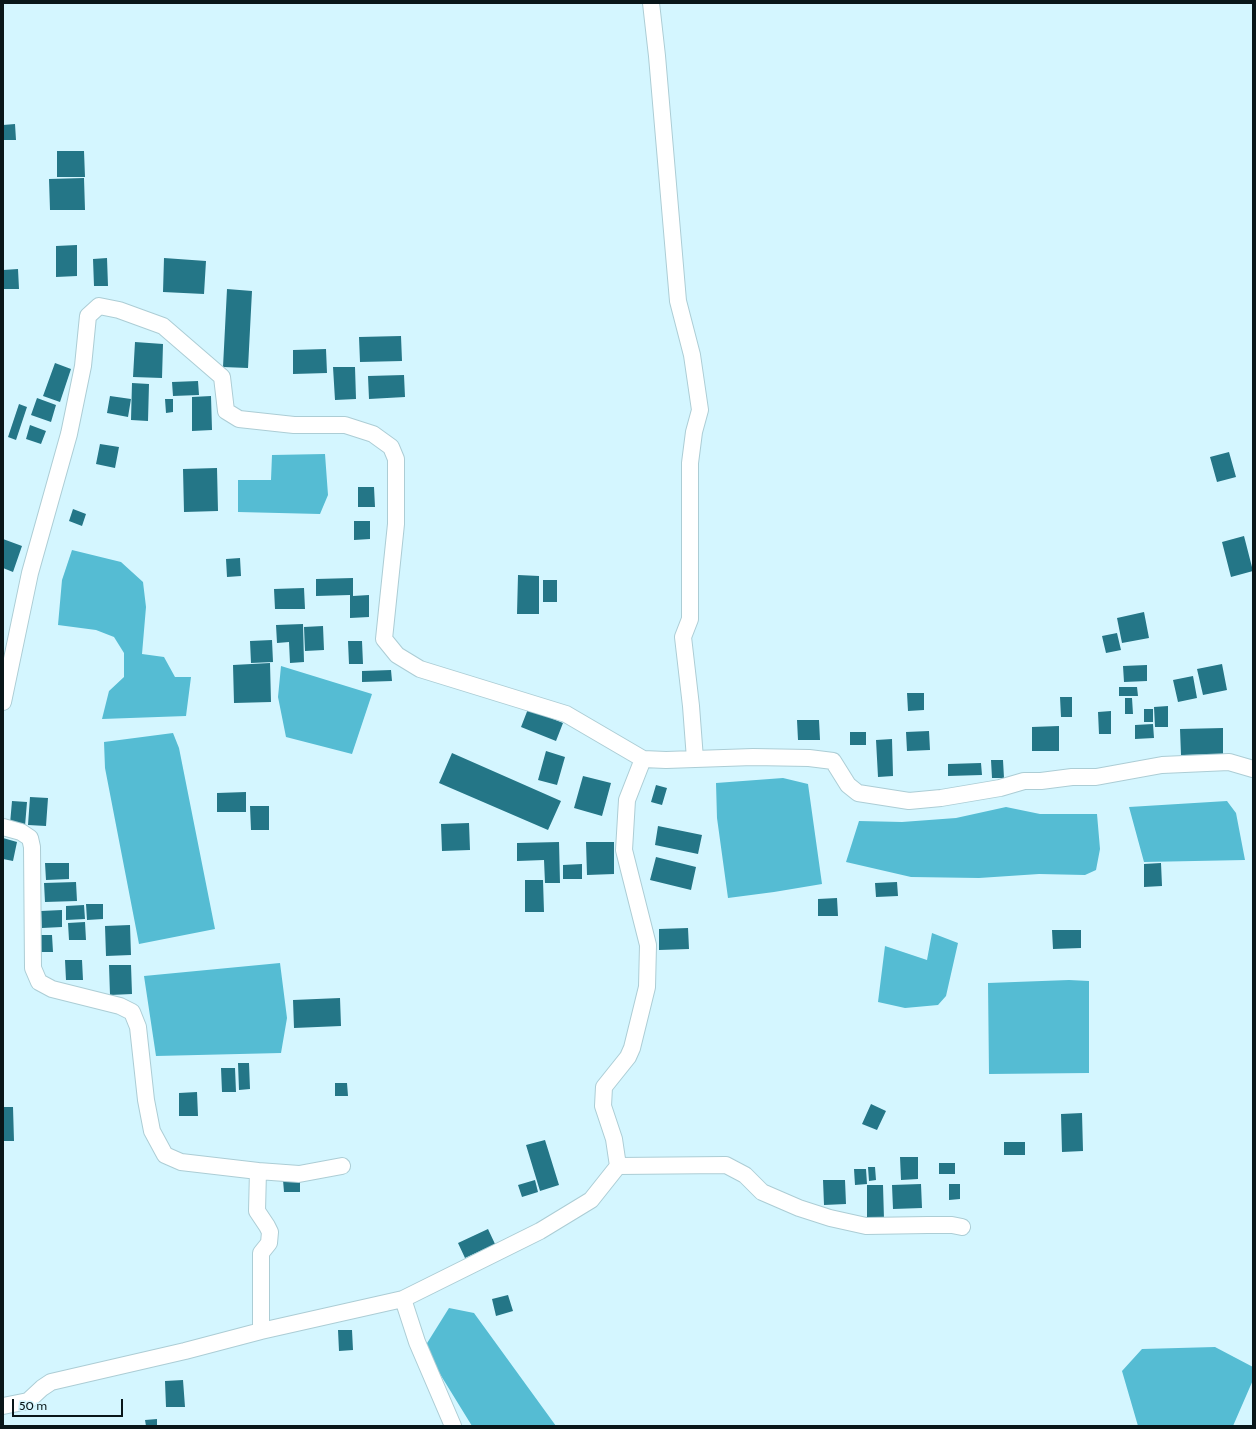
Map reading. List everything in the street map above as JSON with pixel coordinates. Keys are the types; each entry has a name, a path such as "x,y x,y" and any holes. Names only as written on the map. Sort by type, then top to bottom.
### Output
{"street":[{"path":"651,3 678,300 692,355 700,410 694,432 690,463 690,619 682,637 691,706 695,758"},
{"path":"3,702 30,573 69,434 83,366 88,316 99,306 120,310 163,326 222,377 226,411 239,419 294,425 345,425 373,434 391,447 396,459 396,524 384,639 396,655 420,669 566,714 643,759 666,760 753,757 809,758 833,761 848,785 858,793 909,801 941,798 1000,788 1024,781 1040,781 1072,777 1096,777 1162,765 1229,762 1253,769"},
{"path":"3,1406 28,1401 51,1382 185,1351 261,1331 403,1299 540,1231 591,1200 618,1166 614,1139 603,1106 604,1087 628,1057 632,1048 647,987 648,945 624,850 627,800 643,759"},
{"path":"3,827 20,832 30,838 32,847 33,968 39,982 52,988 120,1006 132,1012 138,1027 146,1100 152,1131 165,1155 181,1162 258,1171 300,1174 342,1166"},
{"path":"618,1166 726,1165 745,1176 762,1192 799,1208 830,1218 866,1226 962,1226"},
{"path":"258,1171 257,1211 270,1232 269,1244 262,1253 261,1331"},
{"path":"403,1299 417,1342 453,1426"}],"water":[{"path":"325,454 328,495 320,514 238,512 238,480 271,480 272,455"},
{"path":"72,550 121,562 143,582 146,607 142,654 164,657 175,677 191,677 186,716 102,719 109,691 124,677 124,653 114,637 96,630 58,625 62,580"},
{"path":"281,666 372,694 352,754 286,737 278,697"},
{"path":"173,733 179,748 215,929 139,944 105,768 104,742"},
{"path":"783,778 808,784 822,884 728,898 717,818 716,783"},
{"path":"1227,801 1236,813 1245,860 1144,862 1129,807"},
{"path":"1006,807 1040,814 1097,814 1100,849 1096,870 1085,875 1039,874 979,878 911,877 846,862 859,821 902,822 956,818"},
{"path":"932,933 958,943 946,996 938,1005 905,1008 878,1002 885,946 927,960"},
{"path":"280,963 287,1018 281,1053 156,1056 144,976"},
{"path":"1069,980 1089,981 1089,1073 989,1074 988,983"},
{"path":"449,1308 474,1313 556,1426 472,1426 424,1348"},
{"path":"1215,1347 1253,1367 1253,1380 1233,1426 1138,1426 1122,1371 1142,1349"}],"building":[{"path":"15,124 16,140 3,140 3,125"},
{"path":"57,151 84,151 85,177 57,177"},
{"path":"84,178 85,210 50,210 49,179"},
{"path":"77,245 77,276 56,277 56,246"},
{"path":"107,258 108,286 94,286 93,259"},
{"path":"164,258 206,261 204,294 163,292"},
{"path":"18,269 19,289 3,289 3,270"},
{"path":"227,289 252,291 248,368 223,367"},
{"path":"401,336 402,361 360,362 359,337"},
{"path":"135,342 163,344 162,378 133,377"},
{"path":"326,349 327,373 293,374 293,350"},
{"path":"55,363 71,369 60,402 43,396"},
{"path":"333,367 355,367 356,399 335,400"},
{"path":"404,375 405,397 369,399 368,376"},
{"path":"198,381 199,395 173,396 172,382"},
{"path":"132,383 149,384 148,421 131,420"},
{"path":"110,396 131,399 128,417 107,413"},
{"path":"211,396 212,430 192,431 192,397"},
{"path":"37,398 56,405 51,422 31,415"},
{"path":"165,399 173,399 173,412 166,413"},
{"path":"19,404 27,407 16,440 8,437"},
{"path":"30,425 46,431 41,444 26,439"},
{"path":"100,444 119,447 115,468 96,464"},
{"path":"1229,452 1236,477 1217,482 1210,457"},
{"path":"217,468 218,511 184,512 183,469"},
{"path":"358,487 374,487 375,507 358,507"},
{"path":"73,509 86,514 82,526 69,521"},
{"path":"354,521 370,521 370,539 354,540"},
{"path":"1244,536 1253,571 1231,577 1222,542"},
{"path":"3,539 22,546 13,572 3,568"},
{"path":"240,558 241,576 227,577 226,559"},
{"path":"518,575 539,576 539,614 517,614"},
{"path":"353,578 353,596 369,595 369,617 350,618 350,595 316,596 316,579"},
{"path":"543,580 557,580 557,602 543,602"},
{"path":"304,588 305,609 275,609 274,589"},
{"path":"1144,612 1149,638 1122,643 1117,618"},
{"path":"303,624 304,662 290,663 289,642 277,643 276,625"},
{"path":"323,626 324,650 305,651 304,627"},
{"path":"1117,633 1121,650 1106,653 1102,636"},
{"path":"272,640 273,662 251,663 250,641"},
{"path":"348,641 362,641 363,664 349,664"},
{"path":"270,663 271,702 234,703 233,665"},
{"path":"1222,664 1227,690 1203,695 1197,669"},
{"path":"1147,665 1147,681 1124,682 1123,666"},
{"path":"391,670 392,681 362,682 362,671"},
{"path":"1193,676 1197,698 1178,702 1173,680"},
{"path":"1119,687 1137,687 1138,696 1119,696"},
{"path":"907,693 924,693 924,710 908,711"},
{"path":"1060,697 1072,697 1072,717 1061,717"},
{"path":"1125,698 1132,698 1133,714 1125,714"},
{"path":"1168,706 1168,727 1155,727 1154,707"},
{"path":"528,709 563,723 556,741 521,727"},
{"path":"1144,709 1153,709 1153,722 1144,722"},
{"path":"1111,711 1111,734 1099,734 1098,712"},
{"path":"797,720 819,720 820,740 798,740"},
{"path":"1153,724 1154,738 1135,739 1135,725"},
{"path":"1059,726 1059,751 1032,751 1032,727"},
{"path":"1223,728 1223,754 1181,755 1180,729"},
{"path":"929,731 930,750 907,751 906,732"},
{"path":"850,732 866,732 866,745 850,745"},
{"path":"892,739 893,776 878,777 876,740"},
{"path":"546,751 565,757 557,785 538,780"},
{"path":"452,753 561,801 548,830 439,783"},
{"path":"991,760 1003,760 1004,778 992,778"},
{"path":"981,763 982,775 948,776 948,764"},
{"path":"583,776 611,783 602,816 574,808"},
{"path":"656,785 667,788 662,805 651,802"},
{"path":"246,792 246,812 217,812 217,793"},
{"path":"30,797 48,798 46,826 28,825"},
{"path":"12,801 27,802 25,826 10,824"},
{"path":"250,806 269,806 269,830 251,830"},
{"path":"469,823 470,850 442,851 441,824"},
{"path":"658,826 702,835 698,854 655,845"},
{"path":"3,838 17,842 13,861 3,859"},
{"path":"559,842 560,883 545,883 544,860 517,861 517,843"},
{"path":"586,842 614,842 614,874 587,875"},
{"path":"656,857 696,867 691,890 650,880"},
{"path":"45,863 69,863 69,879 46,880"},
{"path":"1161,863 1162,886 1144,887 1144,864"},
{"path":"582,864 582,879 563,879 563,865"},
{"path":"525,880 543,880 544,912 525,912"},
{"path":"76,882 77,901 45,902 44,883"},
{"path":"897,882 898,896 876,897 875,883"},
{"path":"837,898 838,916 818,916 818,899"},
{"path":"86,904 103,904 103,919 87,920"},
{"path":"84,905 85,919 66,920 66,906"},
{"path":"62,910 62,927 42,928 41,911"},
{"path":"85,922 86,940 69,940 68,923"},
{"path":"130,925 131,955 106,956 105,926"},
{"path":"688,928 689,949 659,950 659,929"},
{"path":"1052,930 1081,930 1081,948 1053,949"},
{"path":"41,935 52,935 53,952 41,952"},
{"path":"65,960 82,960 83,980 66,980"},
{"path":"109,965 131,965 132,994 110,995"},
{"path":"340,998 341,1026 294,1028 293,1000"},
{"path":"238,1063 249,1063 250,1089 239,1090"},
{"path":"221,1068 235,1068 236,1092 222,1092"},
{"path":"335,1083 347,1083 348,1096 335,1096"},
{"path":"197,1092 198,1116 179,1116 179,1093"},
{"path":"871,1104 886,1111 877,1130 862,1124"},
{"path":"3,1107 13,1107 14,1141 3,1141"},
{"path":"1082,1113 1083,1151 1062,1152 1061,1114"},
{"path":"545,1140 559,1185 540,1191 526,1145"},
{"path":"1004,1142 1025,1142 1025,1155 1004,1155"},
{"path":"900,1157 918,1157 918,1179 901,1180"},
{"path":"939,1163 955,1163 955,1174 939,1174"},
{"path":"868,1167 875,1167 876,1180 869,1181"},
{"path":"854,1169 866,1169 867,1184 855,1185"},
{"path":"300,1179 300,1192 284,1192 283,1180"},
{"path":"535,1180 538,1192 522,1197 518,1185"},
{"path":"823,1180 845,1180 846,1204 824,1205"},
{"path":"921,1184 922,1208 893,1209 892,1185"},
{"path":"949,1184 960,1184 960,1199 949,1200"},
{"path":"867,1185 883,1185 884,1219 867,1219"},
{"path":"488,1229 495,1244 465,1258 458,1243"},
{"path":"508,1295 513,1311 496,1316 492,1299"},
{"path":"338,1330 352,1330 353,1350 339,1351"},
{"path":"183,1380 185,1407 166,1407 165,1381"},
{"path":"157,1419 157,1426 146,1426 145,1420"}]}
